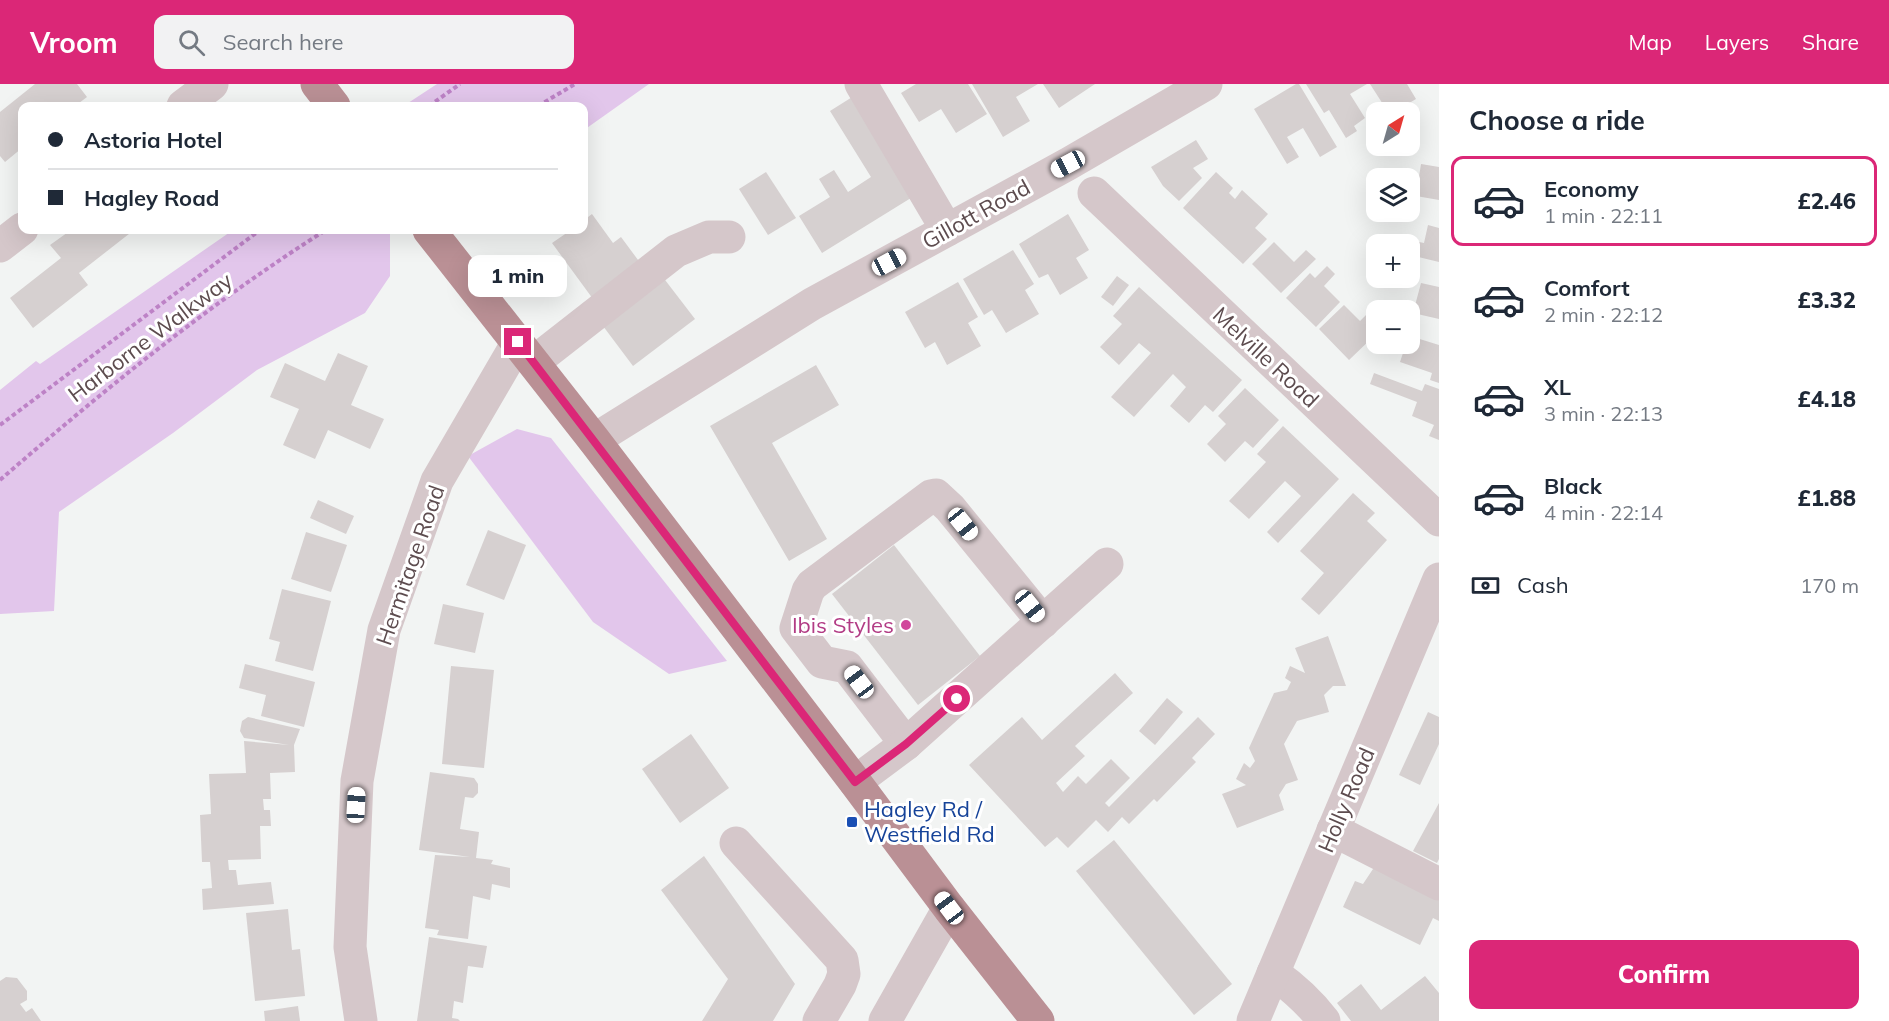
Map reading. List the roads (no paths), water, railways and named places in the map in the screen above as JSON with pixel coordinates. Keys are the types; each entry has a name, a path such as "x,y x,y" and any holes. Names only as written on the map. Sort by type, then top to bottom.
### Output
{"highway":[{"path":"317,84 331,102"},
{"path":"432,234 594,440 949,908 1038,1021"}],"street":[{"path":"188,102 212,84"},
{"path":"861,84 947,230"},
{"name":"Gillott Road","path":"594,440 812,304 1068,164 1206,84"},
{"name":"Melville Road","path":"1094,193 1439,520"},
{"path":"0,246 18,232"},
{"path":"526,352 676,251 709,237 729,237"},
{"name":"Hermitage Road","path":"361,1021 350,947 357,781 384,630 437,481 468,431 526,352"},
{"path":"906,744 848,667 822,662 796,628 812,585 931,496 936,495 943,500 1043,622"},
{"path":"855,782 906,744 1107,564"},
{"name":"Holly Road","path":"1252,1021 1439,579"},
{"path":"784,690 822,662"},
{"path":"1333,830 1439,884"},
{"path":"736,843 842,960 844,974 840,985 819,1021"},
{"path":"885,1021 949,908"},
{"path":"1273,973 1294,989 1324,1021"}],"place":[{"name":"Ibis Styles","path":"906,625"},
{"name":"Hagley Rd / Westfield Rd","path":"852,822"}]}
